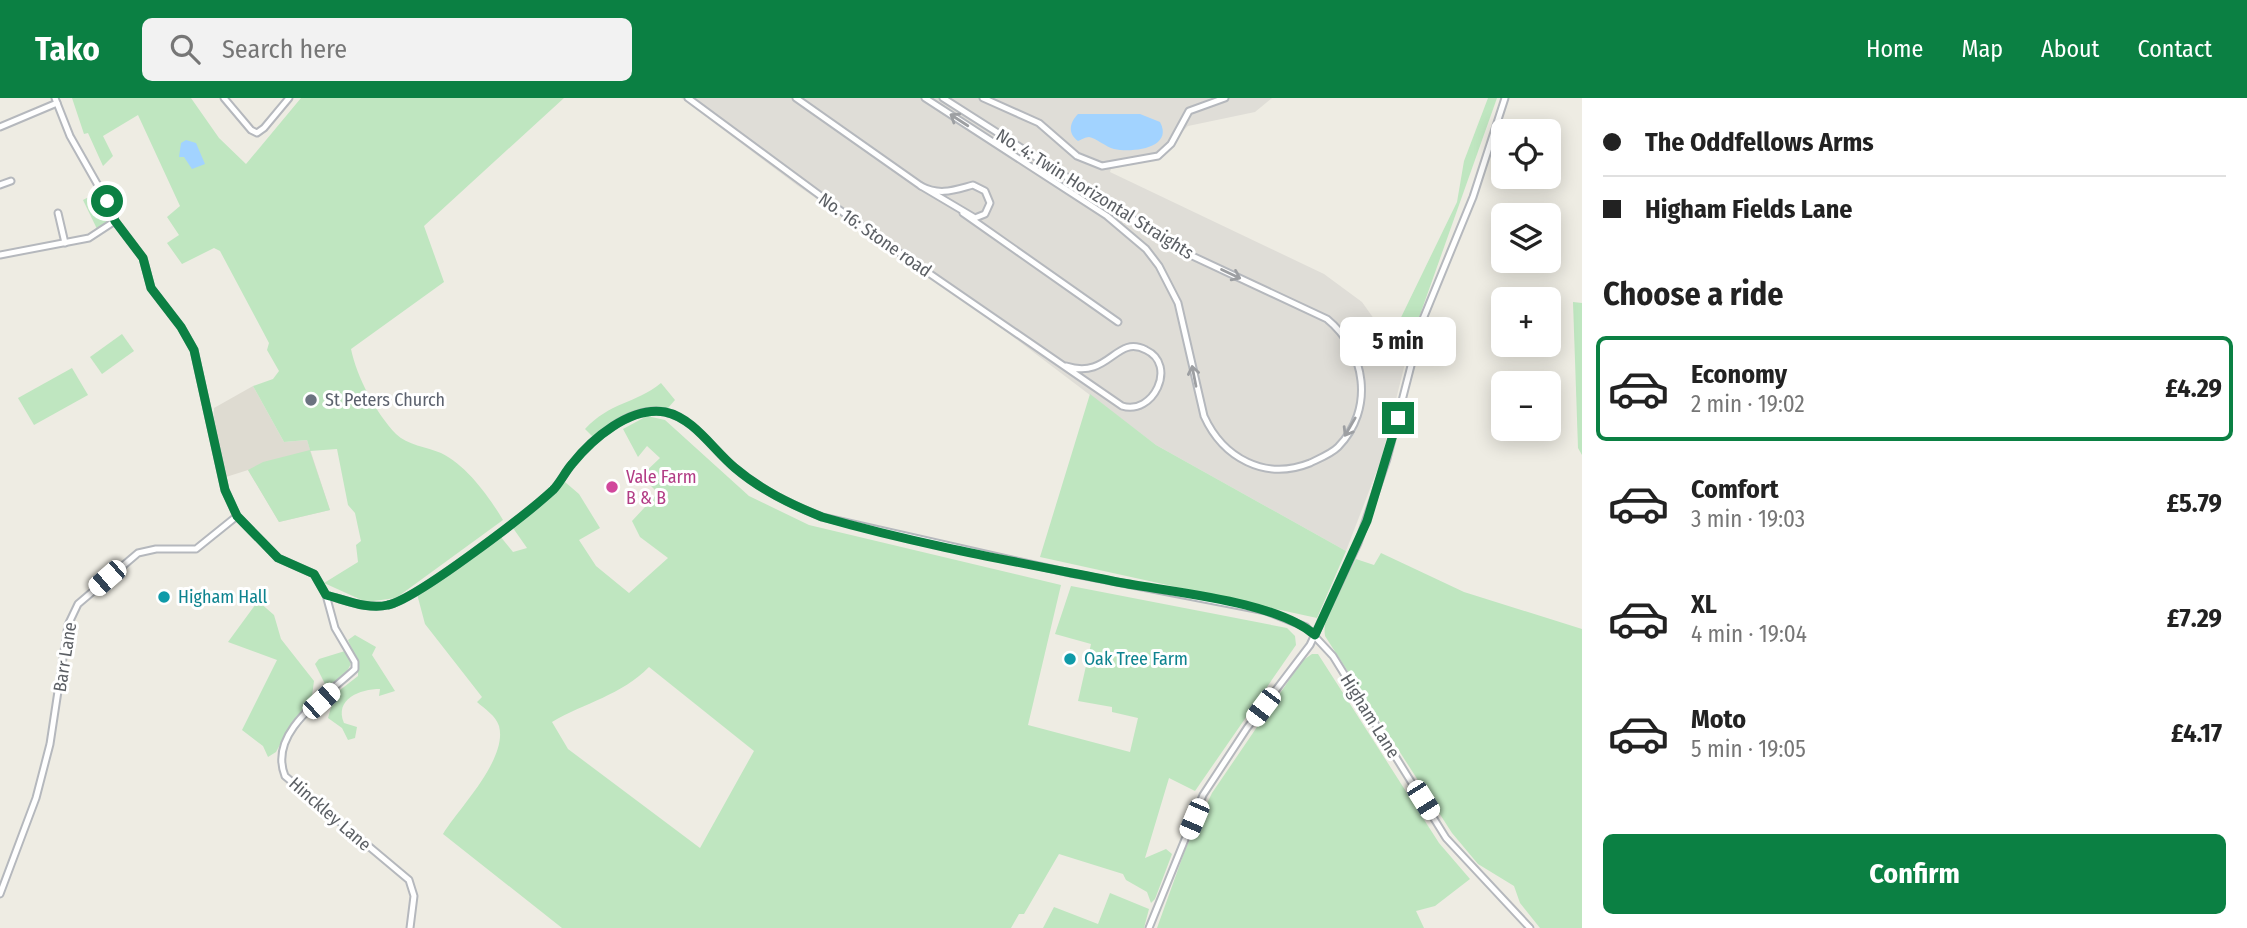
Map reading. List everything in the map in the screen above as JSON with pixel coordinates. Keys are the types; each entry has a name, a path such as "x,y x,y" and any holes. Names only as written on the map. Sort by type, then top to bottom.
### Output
{"street":[{"path":"224,98 251,130 257,132 264,128 289,98"},
{"name":"No. 16: Stone road","path":"688,98 875,236 1127,408 1151,398 1161,381 1157,359 1151,352 1135,346 1122,349 1096,369 1078,370 1066,366"},
{"name":"No. 4: Twin Horizontal Straights","path":"925,98 1107,216 1146,249 1159,266 1178,303 1204,416 1210,429 1230,452 1258,467 1278,470 1301,466 1337,448 1356,420 1363,386 1359,360 1343,332 1327,319 1162,239 943,98"},
{"path":"983,98 1033,119 1077,156 1102,166 1158,156 1171,144 1189,111 1225,98"},
{"path":"1149,928 1203,795 1247,728 1315,635 1353,555 1384,470 1423,318 1473,197 1504,98"},
{"path":"797,99 1118,322"},
{"path":"0,127 56,101 70,135 107,201 115,221 140,254 151,288 181,327 194,350 225,490 237,516 278,558 314,574 326,595 374,607 404,599 502,530 554,489 596,438 623,421 656,411 673,414 690,425 734,467 761,487 791,505 822,517 1056,570 1266,611 1299,622 1315,635"},
{"path":"0,176 1,184 10,181"},
{"path":"921,186 935,192 949,192 973,185 983,188 989,199 987,211 975,218 963,214"},
{"path":"58,214 65,243"},
{"path":"0,255 97,235 115,221"},
{"name":"Barr Lane","path":"0,894 36,798 50,744 68,625 78,604 138,552 196,549 237,516"},
{"name":"Hinckley Lane","path":"326,595 328,611 355,662 355,669 291,729 281,756 281,765 285,776 408,880 414,895 410,928"},
{"name":"Higham Lane","path":"1315,635 1333,656 1446,838 1530,928"}],"shaded area":[{"path":"681,98 1272,98 1255,112 1188,126 1155,159 1111,169 1110,172 1324,274 1362,302 1384,333 1410,343 1381,460 1346,551 1156,445 954,292 798,186"},
{"path":"253,386 284,442 307,440 330,510 279,522 248,470 226,477 213,428 214,408"}],"green space":[{"path":"72,98 191,98 219,138 246,164 301,98 564,98 424,226 444,282 351,349 368,394 396,434 411,443 441,453 460,465 484,491 503,520 396,598 366,602 324,583 358,562 356,545 361,541 355,513 348,505 337,449 310,451 330,510 279,522 248,470 263,462 310,450 307,440 284,442 253,386 273,379 279,371 267,350 269,343 220,251 214,248 182,264 167,243 179,235 167,217 180,206 138,115 103,136 113,156 103,166 88,133 84,134"},
{"path":"1488,98 1497,98 1410,343 1392,336 1457,202 1464,161"},
{"path":"98,192 112,220 98,231 83,200"},
{"path":"1573,302 1582,303 1582,455 1578,448"},
{"path":"122,334 134,351 102,374 90,357"},
{"path":"72,368 88,395 34,425 18,398"},
{"path":"661,383 675,400 668,408 629,417 593,437 585,429 604,413"},
{"path":"1090,394 1156,445 1346,551 1317,618 1040,557"},
{"path":"647,416 665,420 749,496 809,525 1061,585 1028,725 1130,752 1138,718 1112,712 1112,707 1078,701 1091,644 1055,634 1071,586 1287,628 1295,636 1296,645 1195,791 1169,778 1145,858 1166,849 1172,854 1155,899 1151,903 1147,892 1126,880 1123,874 1059,854 1024,914 1019,914 1011,928 562,928 443,834 489,768 500,739 499,726 493,716 477,702 482,697 425,624 417,594 500,536 513,552 527,548 513,528 514,524 565,482 579,494 600,528 579,540 596,566 629,593 668,558 640,537 632,521 658,493 641,476 660,458 647,446 638,457 623,429","holes":["649,667 754,751 700,848 568,749 552,722 615,692"]},
{"path":"1381,553 1464,592 1582,629 1582,928 1540,928 1520,903 1514,886 1478,864 1452,833 1325,636 1330,607 1356,559 1374,565"},
{"path":"258,601 274,615 281,639 314,681 311,704 290,726 276,752 268,757 263,746 242,730 277,660 228,642"},
{"path":"355,635 376,647 372,655 395,691 379,696 380,689 365,691 357,693 346,702 342,715 344,723 357,727 355,738 348,740 342,728 328,718 335,694 358,676 358,664 348,640"},
{"path":"345,651 351,661 348,669 326,686 315,664 319,659"},
{"path":"1312,654 1318,654 1439,843 1470,879 1435,906 1416,911 1424,928 1157,928 1185,850 1212,793 1302,661"},
{"path":"1110,893 1149,909 1144,928 1043,928 1054,907 1098,924"}],"water":[{"path":"1078,114 1140,114 1160,122 1163,131 1157,143 1149,147 1114,149 1089,137 1078,141 1072,135 1071,128"},
{"path":"186,140 196,143 205,164 192,169 184,157 179,157 181,143"}],"place":[{"name":"St Peters Church","path":"311,400"},
{"name":"Vale Farm B & B","path":"612,487"},
{"name":"Higham Hall","path":"164,597"},
{"name":"Oak Tree Farm","path":"1070,659"}],"route":[{"path":"107,201 115,221 143,258 151,288 187,335 194,350 225,490 237,516 278,558 314,574 326,595 374,607 390,605 404,599 502,530 554,489 571,465 596,438 623,421 656,411 673,414 690,425 734,467 761,487 791,505 822,517 1070,573 1266,611 1299,622 1315,635 1329,610 1367,521 1398,418"}]}
